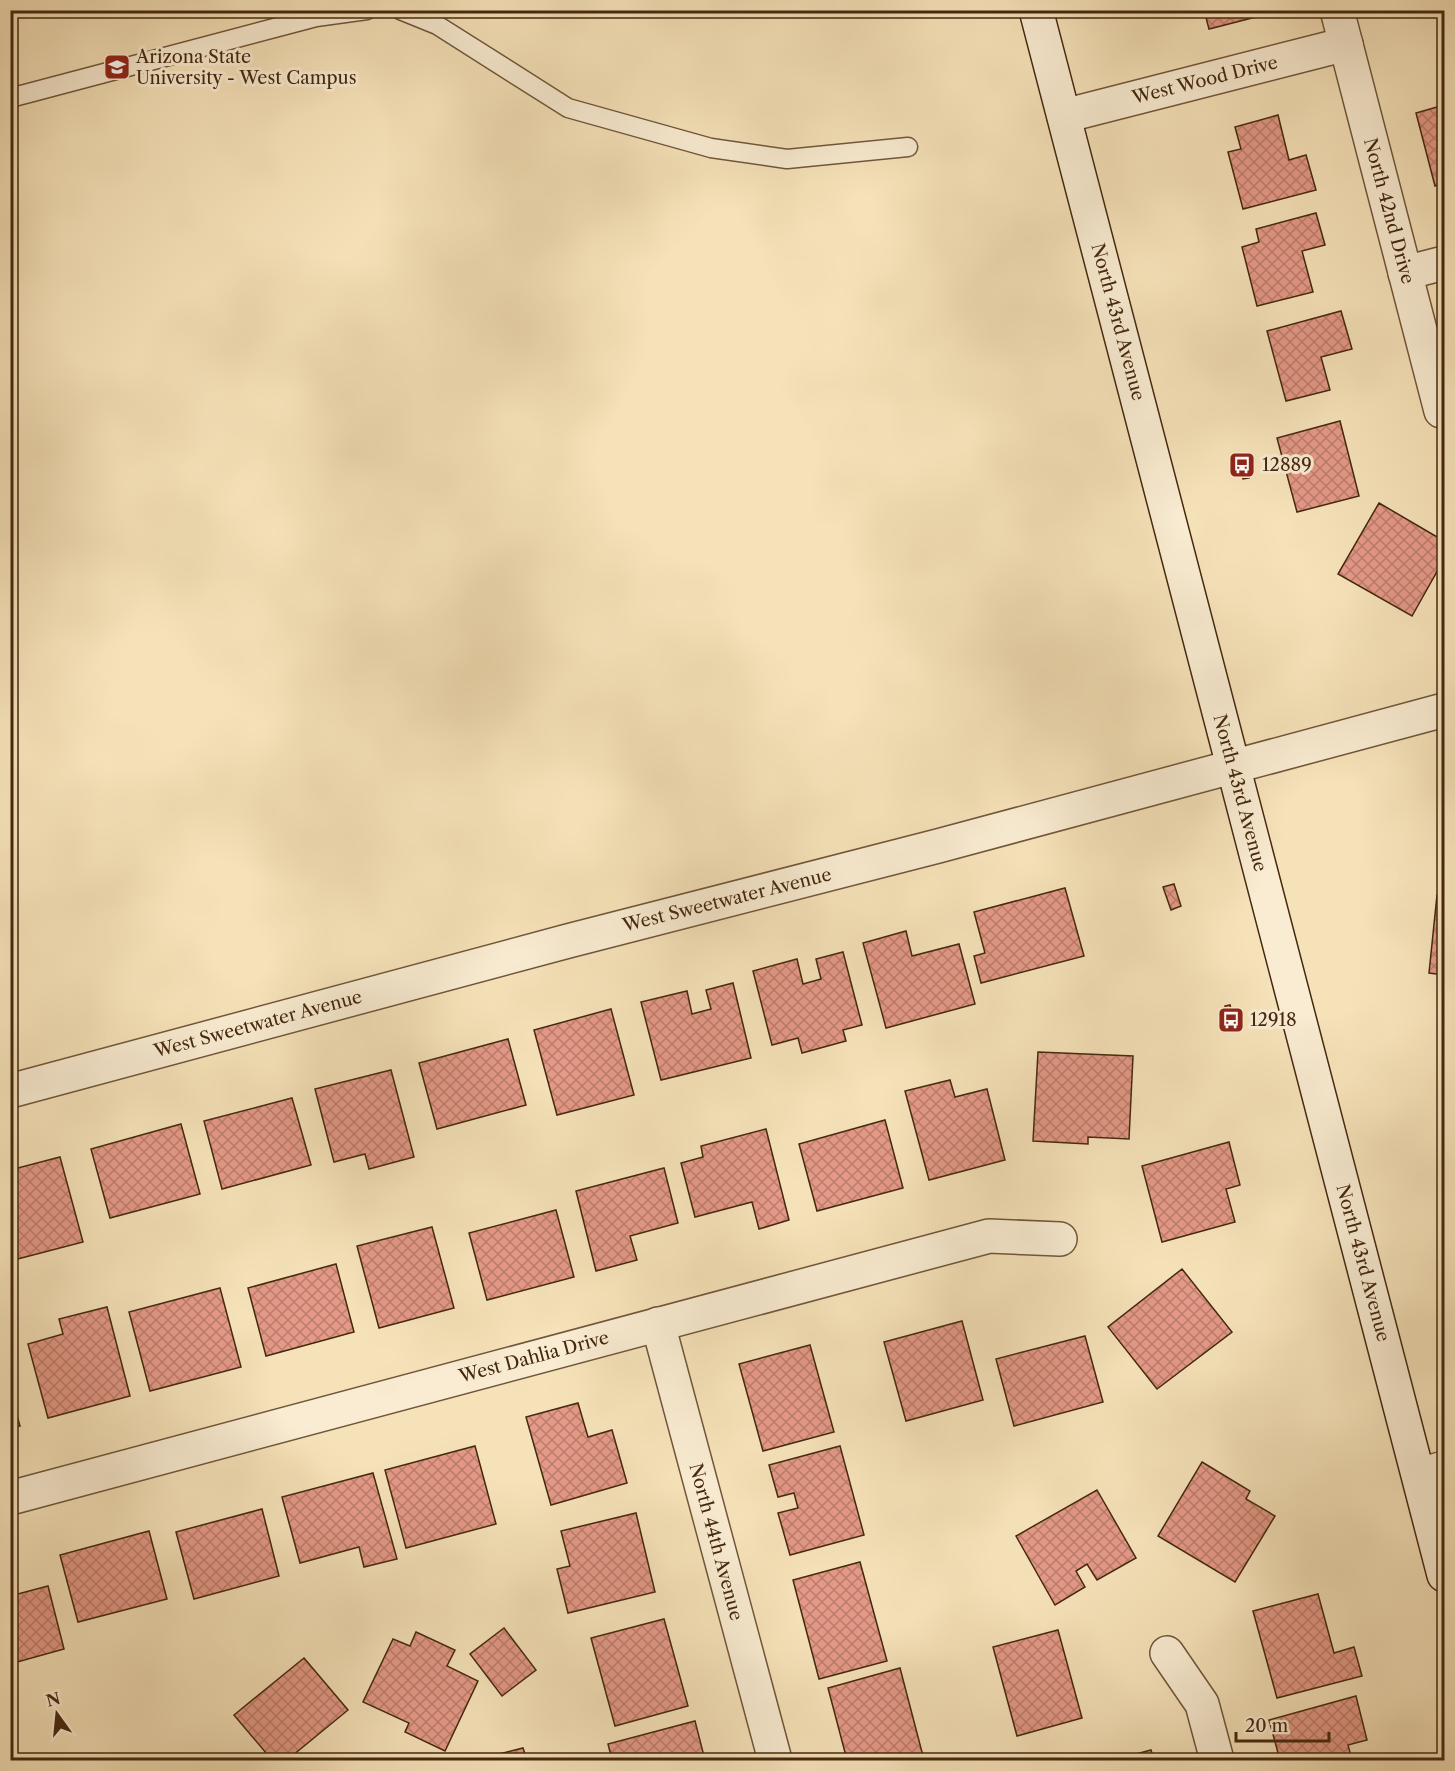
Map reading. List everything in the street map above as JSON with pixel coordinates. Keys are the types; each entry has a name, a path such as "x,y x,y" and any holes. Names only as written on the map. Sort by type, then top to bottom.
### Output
{"street":[{"name":"North 43rd Avenue","path":"1036,10 1233,767 1432,1472 1444,1575"},
{"name":"North 42nd Drive","path":"1337,10 1441,411"},
{"name":"West Wood Drive","path":"1064,116 1346,44"},
{"path":"1406,273 1444,263"},
{"name":"West Sweetwater Avenue","path":"10,1091 1444,710"},
{"name":"West Dahlia Drive","path":"10,1498 989,1236 1060,1239"},
{"name":"North 44th Avenue","path":"658,1324 775,1761"},
{"path":"1167,1653 1202,1704 1217,1761"}],"lane":[{"path":"10,98 316,17 367,10"},
{"path":"400,10 437,25 568,108 711,148 787,159 908,147"}],"building":[{"path":"1204,10 1263,10 1264,15 1209,29"},
{"path":"1444,105 1444,183 1435,186 1416,113"},
{"path":"1278,115 1289,160 1306,155 1316,190 1243,209 1228,152 1241,149 1235,127"},
{"path":"1316,213 1325,245 1302,251 1313,292 1257,306 1242,247 1259,242 1256,229"},
{"path":"1341,311 1352,349 1321,357 1330,390 1286,401 1267,331"},
{"path":"1340,421 1359,496 1297,512 1277,438"},
{"path":"1244,461 1249,478 1243,479 1239,463"},
{"path":"1379,503 1444,541 1444,559 1412,616 1338,574"},
{"path":"1174,884 1181,906 1171,910 1163,887"},
{"path":"1065,888 1084,956 981,983 974,956 985,953 974,912"},
{"path":"1437,895 1444,896 1444,975 1429,973"},
{"path":"906,931 912,956 959,944 975,1004 886,1028 863,943"},
{"path":"843,952 862,1025 843,1030 846,1041 802,1053 798,1038 772,1045 753,971 797,959 803,984 821,979 816,959"},
{"path":"733,983 751,1058 661,1080 641,1002 687,991 692,1014 711,1009 706,990"},
{"path":"1230,1005 1234,1022 1229,1023 1225,1006"},
{"path":"611,1009 634,1095 557,1115 534,1030"},
{"path":"508,1039 526,1105 437,1129 419,1063"},
{"path":"1038,1052 1133,1056 1129,1139 1088,1137 1088,1144 1033,1141"},
{"path":"391,1070 414,1157 369,1169 365,1154 334,1162 315,1089"},
{"path":"950,1080 955,1097 987,1089 1005,1160 929,1180 905,1091"},
{"path":"292,1098 311,1165 222,1189 204,1121"},
{"path":"885,1120 903,1188 817,1211 799,1144"},
{"path":"181,1124 200,1194 110,1218 91,1149"},
{"path":"766,1129 789,1220 759,1229 752,1202 695,1217 681,1163 703,1157 701,1146"},
{"path":"1229,1142 1240,1185 1226,1189 1235,1222 1162,1242 1142,1166"},
{"path":"60,1157 83,1242 10,1261 10,1170"},
{"path":"664,1168 678,1223 630,1236 637,1260 596,1271 576,1191"},
{"path":"556,1210 574,1277 487,1300 469,1233"},
{"path":"432,1227 454,1308 379,1328 357,1246"},
{"path":"336,1264 354,1332 266,1356 248,1288"},
{"path":"1182,1269 1232,1332 1157,1389 1108,1327"},
{"path":"220,1288 241,1367 150,1391 129,1312"},
{"path":"107,1307 130,1396 48,1418 28,1344 63,1334 59,1319"},
{"path":"962,1321 983,1400 906,1421 884,1342"},
{"path":"1085,1336 1103,1402 1014,1426 996,1359"},
{"path":"810,1345 834,1432 763,1451 739,1364"},
{"path":"10,1391 20,1426 10,1429"},
{"path":"578,1403 588,1437 612,1430 627,1483 551,1505 526,1417"},
{"path":"475,1446 496,1524 406,1548 385,1470"},
{"path":"840,1446 864,1535 790,1555 778,1513 798,1508 794,1493 778,1497 769,1465"},
{"path":"1202,1462 1250,1491 1246,1499 1275,1516 1235,1582 1158,1536"},
{"path":"373,1473 397,1559 364,1567 359,1547 300,1563 282,1497"},
{"path":"1097,1490 1136,1558 1097,1580 1087,1564 1076,1571 1085,1587 1055,1605 1016,1536"},
{"path":"262,1509 279,1576 194,1599 176,1532"},
{"path":"636,1513 655,1592 568,1613 557,1569 570,1566 561,1531"},
{"path":"149,1531 167,1599 78,1622 60,1555"},
{"path":"860,1562 887,1661 819,1679 793,1580"},
{"path":"48,1586 64,1649 10,1664 10,1596"},
{"path":"1318,1594 1334,1653 1354,1647 1362,1676 1277,1698 1253,1611"},
{"path":"664,1619 688,1706 615,1726 591,1638"},
{"path":"504,1628 536,1670 502,1696 470,1654"},
{"path":"1058,1630 1082,1718 1017,1736 993,1647"},
{"path":"416,1632 455,1650 447,1666 478,1681 445,1751 405,1732 409,1723 363,1702 393,1639 410,1646"},
{"path":"304,1658 348,1710 287,1760 272,1760 234,1715"},
{"path":"900,1668 923,1756 906,1760 847,1760 828,1688"},
{"path":"1356,1696 1367,1740 1348,1745 1352,1760 1280,1760 1269,1720"},
{"path":"695,1721 705,1760 612,1760 608,1744"},
{"path":"523,1748 527,1760 475,1760"},
{"path":"1151,1750 1154,1760 1114,1760"}],"place":[{"name":"Arizona State University - West Campus","path":"117,67"},
{"name":"12889","path":"1242,465"},
{"name":"12918","path":"1231,1020"}]}
